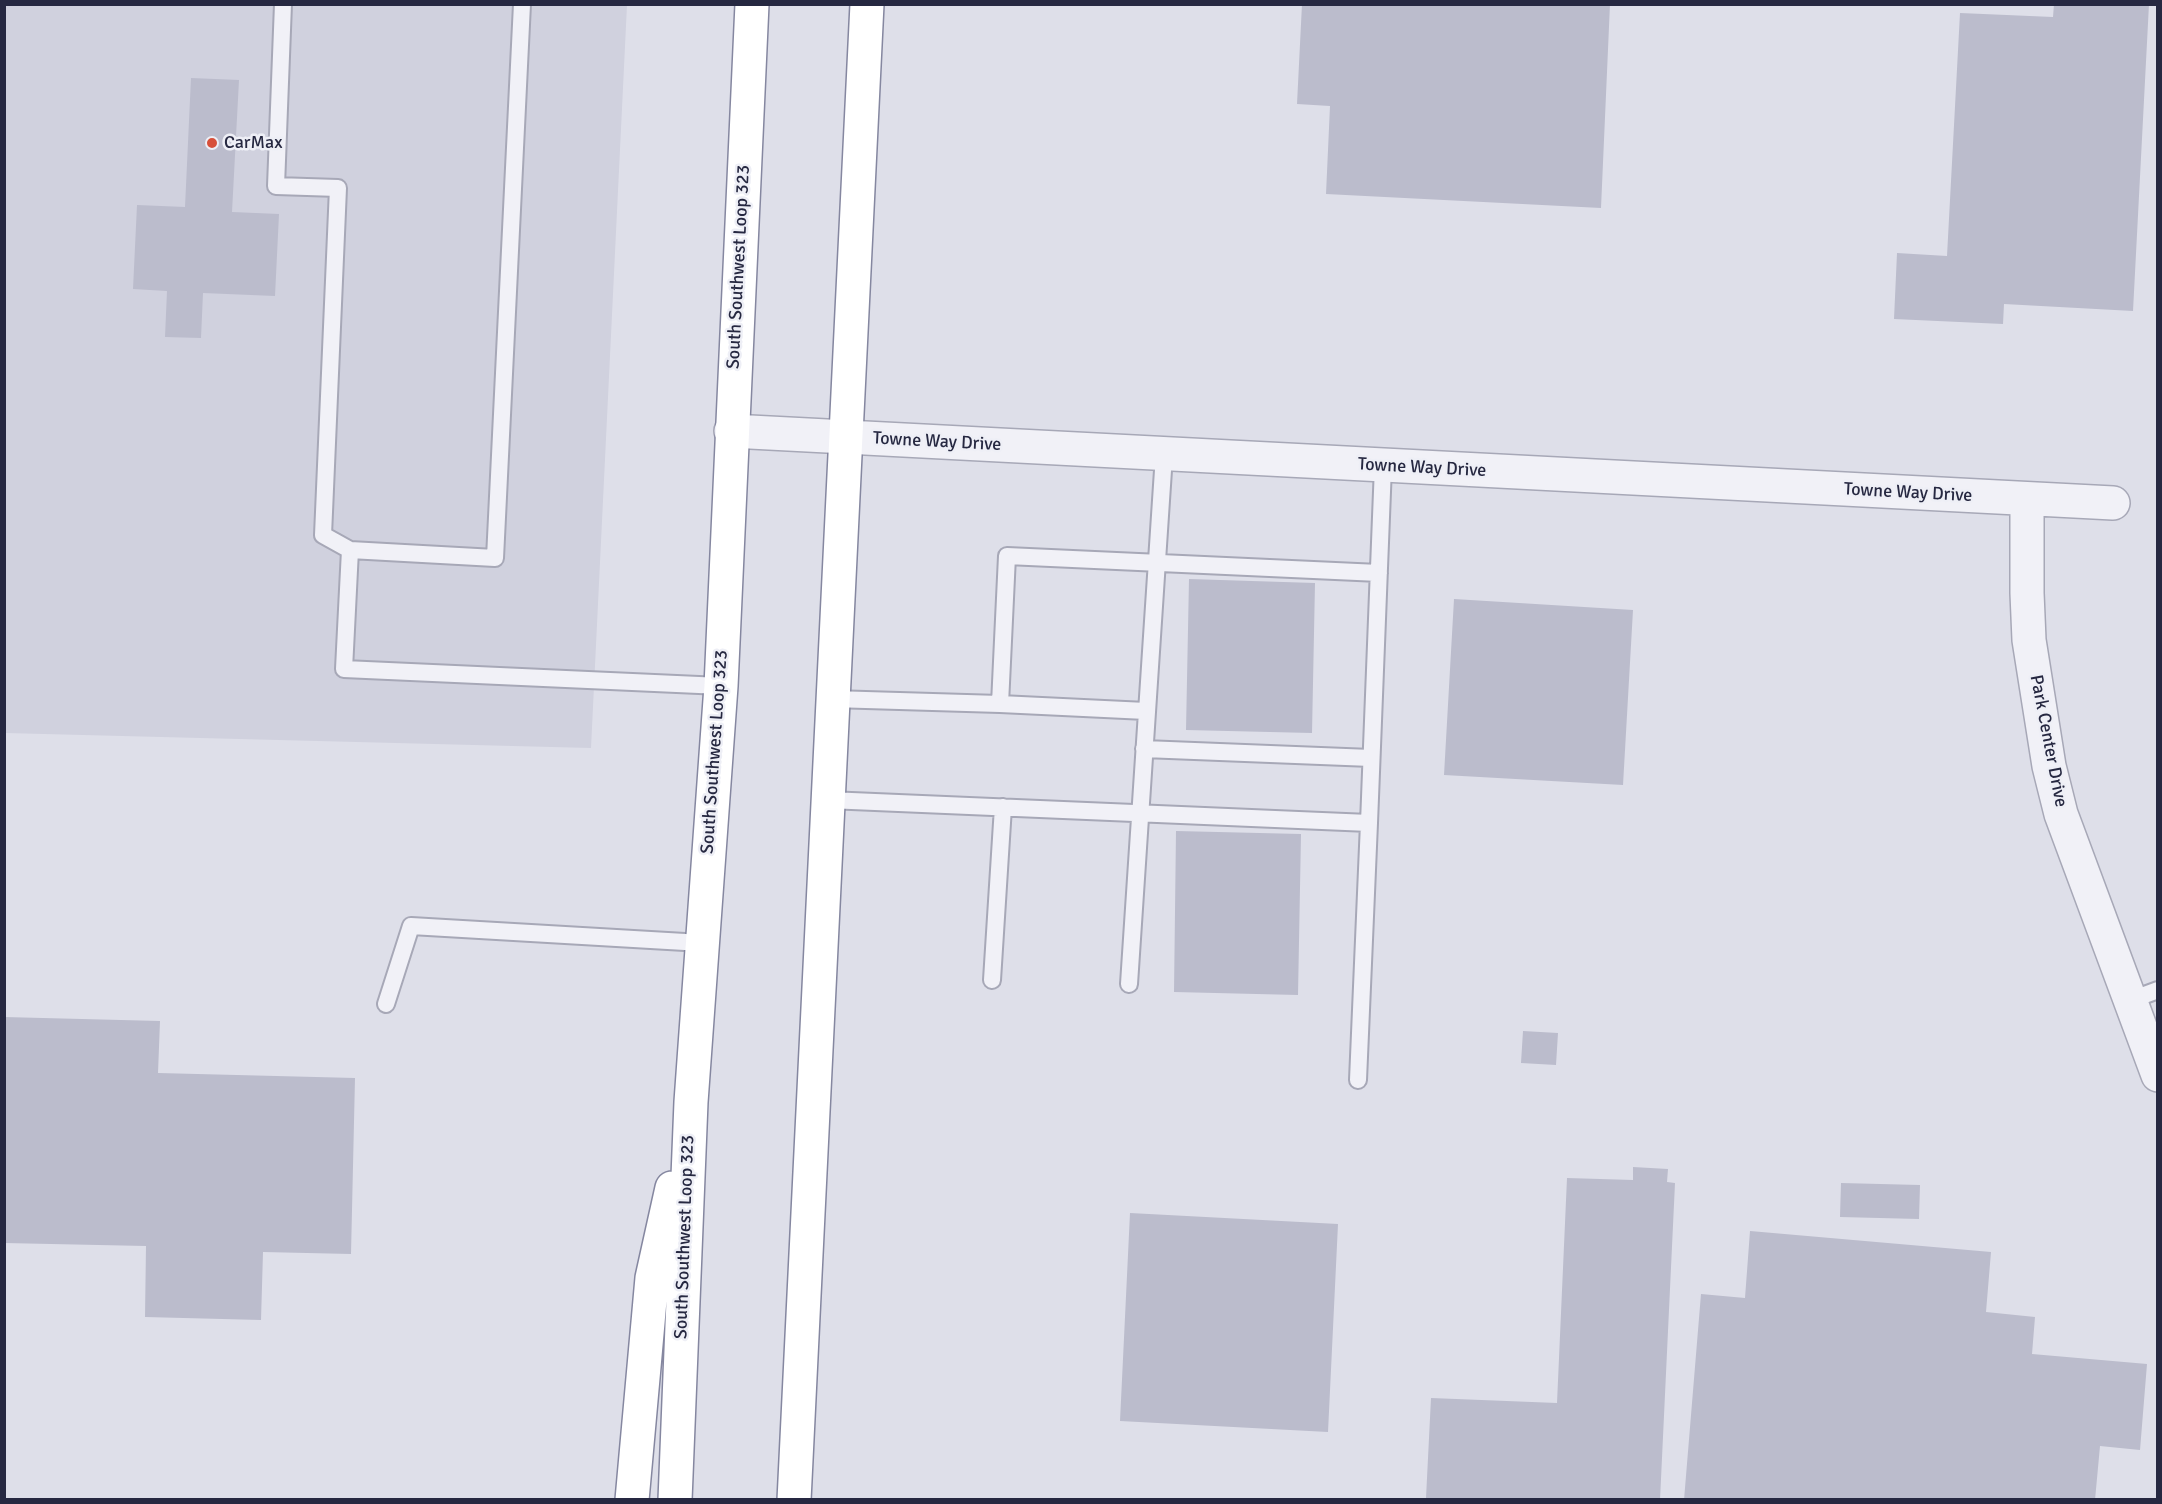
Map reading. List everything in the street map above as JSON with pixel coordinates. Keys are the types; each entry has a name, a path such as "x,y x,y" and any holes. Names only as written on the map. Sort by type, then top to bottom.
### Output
{"highway":[{"name":"South Southwest Loop 323","path":"675,1500 691,1102 721,686 752,4"},
{"path":"794,1500 867,4"},
{"path":"632,1500 652,1278 691,1102"}],"street":[{"name":"Towne Way Drive","path":"731,431 2113,503"},
{"name":"Park Center Drive","path":"2027,499 2029,640 2049,766 2061,814 2144,995 2157,1075"}],"lane":[{"path":"283,4 276,186 338,188 323,535 350,550 495,558 522,4"},
{"path":"1129,984 1164,455"},
{"path":"1358,1080 1383,466"},
{"path":"350,550 344,669 721,686"},
{"path":"1000,704 1007,556 1379,573"},
{"path":"832,699 1146,711"},
{"path":"1143,748 1371,758"},
{"path":"828,800 1368,822"},
{"path":"993,980 1003,807"},
{"path":"386,1004 411,926 702,943"}],"shaded area":[{"path":"5,5 627,5 591,748 5,733"}],"building":[{"path":"1302,4 1610,4 1601,208 1326,194 1330,106 1297,104"},
{"path":"2054,4 2149,4 2133,311 2004,304 2003,324 1894,319 1897,253 1947,256 1960,13 2053,17"},
{"name":"CarMax","path":"191,78 239,80 232,212 279,214 275,296 203,293 201,338 165,337 167,291 133,289 137,205 185,207"},
{"path":"1189,579 1315,583 1312,733 1186,730"},
{"path":"1454,599 1633,610 1623,785 1444,775"},
{"path":"1176,831 1301,834 1298,995 1174,992"},
{"path":"4,1017 160,1021 158,1073 355,1078 351,1254 263,1252 261,1320 145,1317 146,1246 4,1243"},
{"path":"1523,1031 1558,1033 1556,1065 1521,1063"},
{"path":"1633,1167 1668,1169 1667,1182 1675,1183 1660,1500 1426,1498 1431,1398 1557,1403 1567,1178 1633,1180"},
{"path":"1841,1183 1920,1185 1919,1219 1840,1217"},
{"path":"1130,1213 1338,1224 1328,1432 1120,1421"},
{"path":"1750,1231 1991,1252 1986,1312 2035,1317 2032,1354 2147,1364 2140,1450 2100,1446 2095,1500 1684,1500 1701,1294 1745,1298"}],"place":[{"name":"CarMax","path":"212,143"}]}
